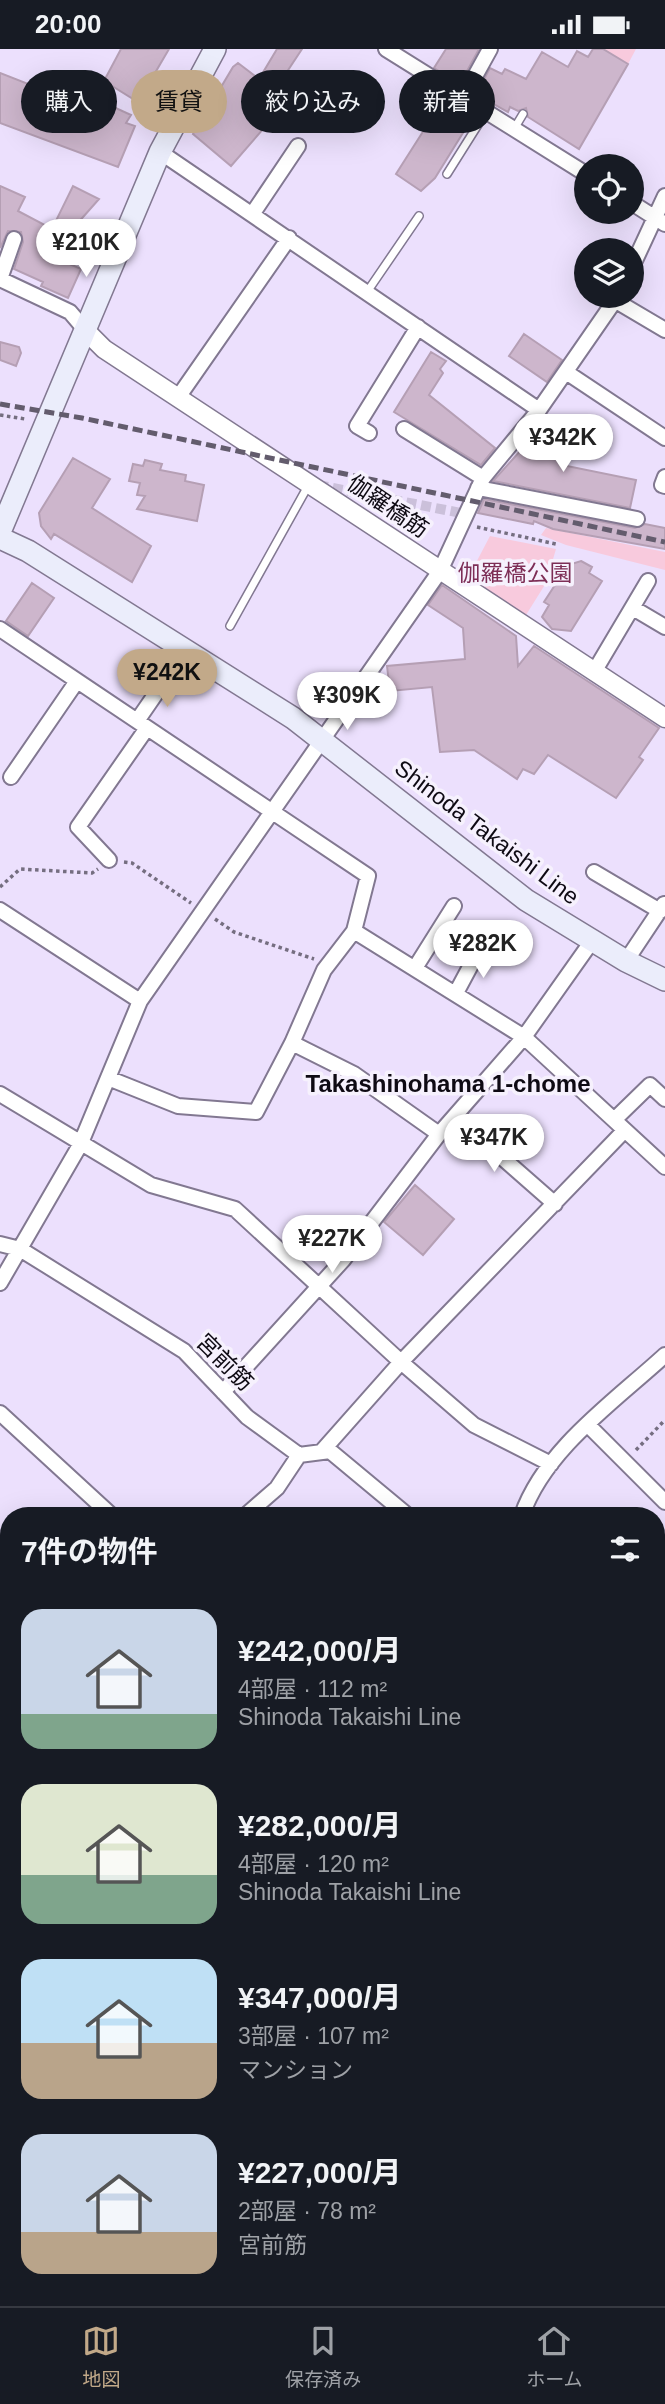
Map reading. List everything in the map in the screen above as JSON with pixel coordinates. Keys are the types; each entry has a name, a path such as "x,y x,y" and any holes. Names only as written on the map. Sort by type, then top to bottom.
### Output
{"main road":[{"path":"0,532 87,332 160,152 215,49"},
{"name":"Shinoda Takaishi Line","path":"0,538 28,551 324,740 526,901 626,961 665,980"}],"street":[{"path":"386,49 419,70"},
{"path":"478,70 490,49"},
{"path":"495,117 574,166"},
{"path":"253,213 298,146"},
{"path":"160,152 539,410"},
{"path":"644,247 660,221 665,196"},
{"path":"644,211 660,221"},
{"path":"178,396 289,238"},
{"path":"14,239 0,279 70,312 87,332"},
{"path":"0,1283 80,1145 140,1000 440,571 481,483 539,410 611,308"},
{"path":"631,308 665,330"},
{"path":"369,433 357,426 418,327"},
{"name":"伽羅橋筋","path":"87,332 104,349 665,718"},
{"path":"566,372 665,438"},
{"path":"404,429 481,483 637,519"},
{"path":"665,477 662,485 665,486"},
{"path":"594,672 648,582"},
{"path":"633,608 665,627"},
{"path":"0,629 368,876 354,931 328,965 256,1112 177,1107 108,1077"},
{"path":"109,860 78,827 142,725 168,676"},
{"path":"11,777 77,681"},
{"path":"594,872 663,907 626,961"},
{"path":"415,968 454,906"},
{"path":"0,910 52,946 140,1000"},
{"path":"354,931 524,1037 665,1167"},
{"path":"223,1392 343,1260 439,1135 524,1037 592,941"},
{"path":"456,993 479,950"},
{"path":"292,1043 354,1075 439,1135"},
{"path":"323,1450 401,1362 555,1204 650,1085 665,1099"},
{"path":"0,1094 80,1145 151,1185 235,1209 401,1362 474,1425 551,1464"},
{"path":"456,1117 555,1204"},
{"name":"宮前筋","path":"0,1244 20,1249 184,1351 247,1416 299,1455"},
{"path":"527,1507 551,1464 588,1425 665,1355"},
{"path":"0,1413 102,1507"},
{"path":"588,1425 665,1502"},
{"path":"255,1507 277,1488 299,1455 323,1450 330,1451 397,1507"}],"lane":[{"path":"514,129 523,114"},
{"path":"447,174 473,133"},
{"path":"367,292 419,216"},
{"path":"230,626 310,483"}],"path":[{"path":"0,415 25,419"},
{"path":"461,524 556,544"},
{"path":"0,887 20,869 92,873 109,860 132,863 234,933 287,948 328,965"},
{"path":"624,1461 665,1420"}],"green space":[{"path":"603,49 636,49 628,64"},
{"path":"546,528 665,552 665,570 566,545 541,535"},
{"name":"伽羅橋公園","path":"490,536 556,549 546,583 526,615 494,597 469,576"}],"building":[{"path":"121,49 169,49 157,70 131,70 131,98 117,89 117,70 110,70"},
{"path":"277,49 302,49 288,70 264,70"},
{"path":"446,49 479,49 468,70 434,68"},
{"path":"593,49 603,49 628,64 579,149 528,117 526,108 518,111 510,107 508,112 495,105 495,70 502,74 505,69 526,79 542,52 568,67 577,51 588,57"},
{"path":"238,63 247,70 241,70 241,133 260,133 231,166 193,134 227,133 227,77"},
{"path":"0,73 21,81 21,131 0,123"},
{"path":"117,109 131,115 126,123 131,125 132,133 118,167 27,133 117,133"},
{"path":"422,133 463,133 435,178 421,191 396,174"},
{"path":"0,186 25,197 18,211 52,229 73,186 99,199 76,225 86,230 65,262 81,269 68,298 41,286 43,282 14,269 23,242 21,232 8,231 0,248"},
{"path":"524,334 562,360 547,382 509,356"},
{"path":"0,342 19,347 21,353 16,366 0,360"},
{"path":"431,352 446,361 440,369 443,373 429,395 495,448 481,465 394,412"},
{"path":"550,418 546,437 567,441 562,465 636,480 630,508 493,481"},
{"path":"73,458 110,479 92,508 151,546 132,582 54,534 51,539 41,526 39,513"},
{"path":"145,460 162,464 160,470 186,475 185,481 204,485 197,521 137,509 145,496 137,495 140,483 129,481 133,464 143,466"},
{"path":"484,499 635,528 645,524 665,528 665,549 553,529 534,521 533,524 478,513"},
{"path":"581,561 592,567 589,573 602,581 571,631 552,629 542,617 549,605 544,602 568,565"},
{"path":"32,583 54,598 28,636 6,621"},
{"path":"442,585 516,636 518,666 534,646 659,728 639,757 643,760 616,798 548,755 534,774 523,769 517,779 474,750 440,752 432,687 390,691 387,666 465,659 463,628 428,605"},
{"path":"415,1185 454,1219 423,1255 384,1222"}],"tunnel":[{"path":"318,485 466,514"}],"railway":[{"path":"0,404 82,418 665,542"}],"district":[{"name":"Takashinohama 1-chome","path":"448,1083"}]}
